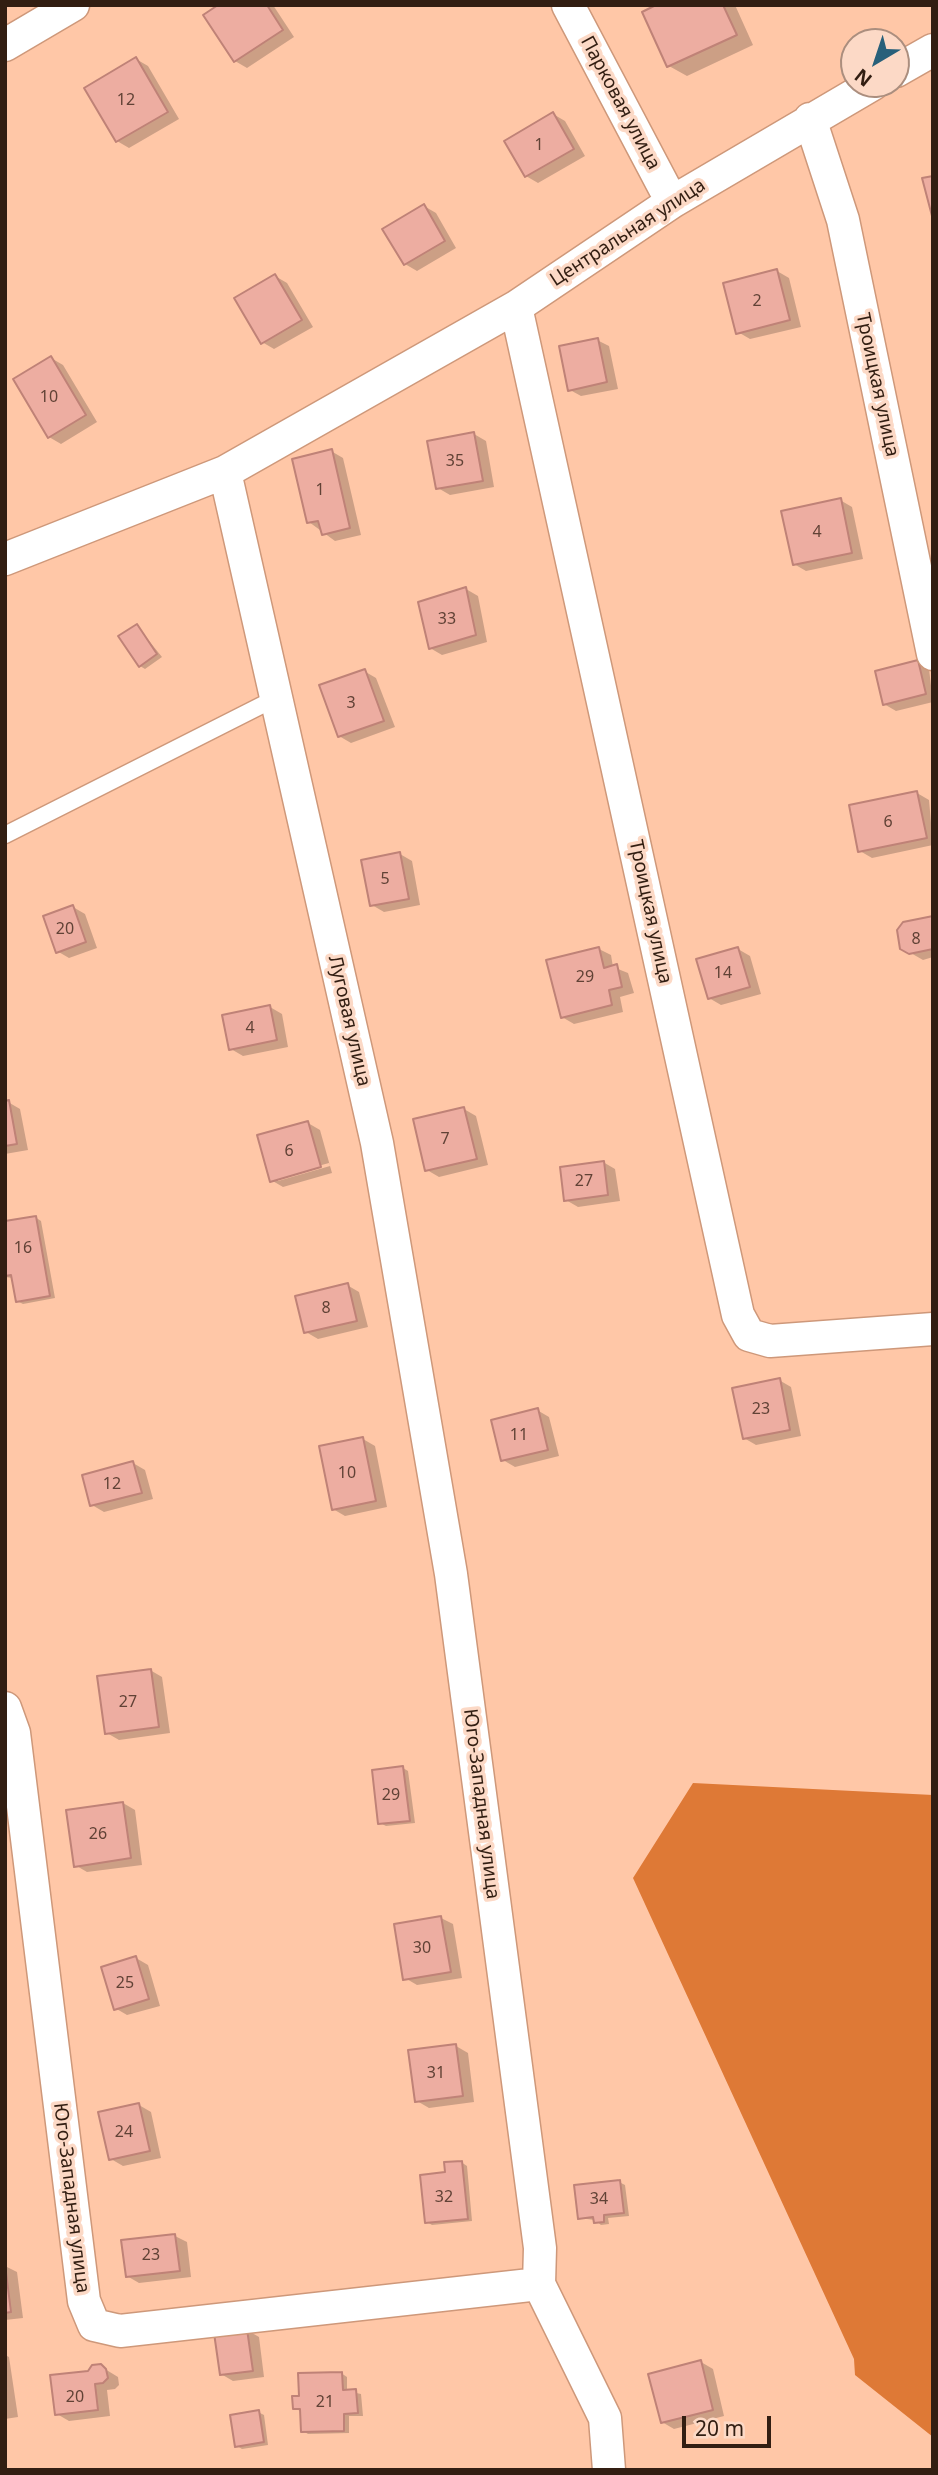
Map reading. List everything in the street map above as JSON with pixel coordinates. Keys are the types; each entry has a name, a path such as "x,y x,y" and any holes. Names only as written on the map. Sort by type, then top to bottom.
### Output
{"street":[{"path":"5,45 73,5"},
{"name":"Парковая улица","path":"568,5 672,202"},
{"path":"910,63 933,50"},
{"name":"Центральная улица","path":"5,559 225,472 516,307 672,202 848,98"},
{"name":"Троицкая улица","path":"810,119 842,220 933,654"},
{"name":"Троицкая улица","path":"516,307 738,1315 749,1335 770,1341 933,1329"},
{"name":"Луговая улица","path":"225,472 377,1143 451,1574"},
{"name":"Юго-Западная улица","path":"451,1574 540,2248 539,2284 605,2418 609,2470"},
{"name":"Юго-Западная улица","path":"5,1708 14,1733 84,2301 94,2325 120,2331 539,2284"}],"lane":[{"path":"5,835 276,698"}],"shaded area":[{"path":"693,1783 933,1795 933,2437 855,2375 854,2359 633,1878"}],"building":[{"path":"218,5 267,5 283,30 234,62 203,15"},
{"path":"656,5 723,5 737,35 667,67 642,12"},
{"path":"136,57 168,112 116,142 84,88"},
{"path":"553,112 574,149 525,177 504,141"},
{"path":"933,176 933,216 932,216 922,178"},
{"path":"424,204 445,241 404,265 382,229"},
{"path":"777,269 790,320 736,334 723,283"},
{"path":"275,274 302,320 261,344 234,298"},
{"path":"598,338 607,382 568,391 559,346"},
{"path":"51,356 86,415 48,438 13,379"},
{"path":"474,432 483,481 436,489 427,441"},
{"path":"332,449 350,528 322,535 318,521 307,523 292,459"},
{"path":"841,498 852,553 793,565 781,511"},
{"path":"466,587 476,635 429,649 418,602"},
{"path":"137,624 157,654 139,667 118,636"},
{"path":"918,660 926,694 883,705 875,671"},
{"path":"365,669 384,721 338,737 319,685"},
{"path":"917,791 927,838 858,852 849,805"},
{"path":"400,852 409,899 370,906 361,860"},
{"path":"73,905 86,942 56,953 43,916"},
{"path":"933,916 933,949 909,954 900,949 897,930 903,922"},
{"path":"599,947 604,968 617,964 622,987 609,990 612,1005 561,1018 546,960"},
{"path":"738,947 750,987 708,999 696,959"},
{"path":"270,1005 277,1040 229,1050 222,1015"},
{"path":"9,1100 17,1144 5,1146 5,1101"},
{"path":"464,1107 477,1159 425,1171 413,1119"},
{"path":"308,1121 321,1167 270,1182 257,1135"},
{"path":"604,1161 608,1195 564,1201 560,1167"},
{"path":"36,1216 50,1296 16,1302 11,1275 5,1276 5,1221"},
{"path":"348,1283 357,1321 304,1333 295,1296"},
{"path":"780,1378 790,1430 743,1439 732,1388"},
{"path":"538,1408 548,1450 501,1461 491,1420"},
{"path":"363,1437 376,1501 332,1510 319,1446"},
{"path":"133,1461 142,1493 90,1506 82,1475"},
{"path":"151,1669 159,1727 105,1734 97,1676"},
{"path":"403,1766 410,1821 378,1824 372,1770"},
{"path":"123,1802 131,1858 74,1867 66,1810"},
{"path":"441,1916 451,1972 403,1980 394,1924"},
{"path":"136,1956 149,1999 114,2010 101,1967"},
{"path":"456,2044 463,2096 415,2102 408,2050"},
{"path":"139,2103 150,2151 109,2160 98,2112"},
{"path":"462,2161 468,2219 425,2223 420,2175 445,2172 444,2162"},
{"path":"620,2180 624,2213 604,2215 604,2222 594,2223 593,2217 578,2219 574,2185"},
{"path":"175,2234 180,2271 126,2277 121,2240"},
{"path":"5,2264 11,2312 5,2313"},
{"path":"247,2329 253,2371 220,2375 214,2333"},
{"path":"701,2360 713,2410 661,2423 648,2374"},
{"path":"101,2364 106,2369 108,2378 103,2383 95,2384 98,2410 55,2415 50,2375 88,2371 92,2365"},
{"path":"342,2372 343,2390 356,2389 358,2413 344,2414 344,2431 301,2432 300,2409 293,2409 292,2396 299,2396 298,2373"},
{"path":"259,2410 264,2442 235,2447 230,2415"}]}
